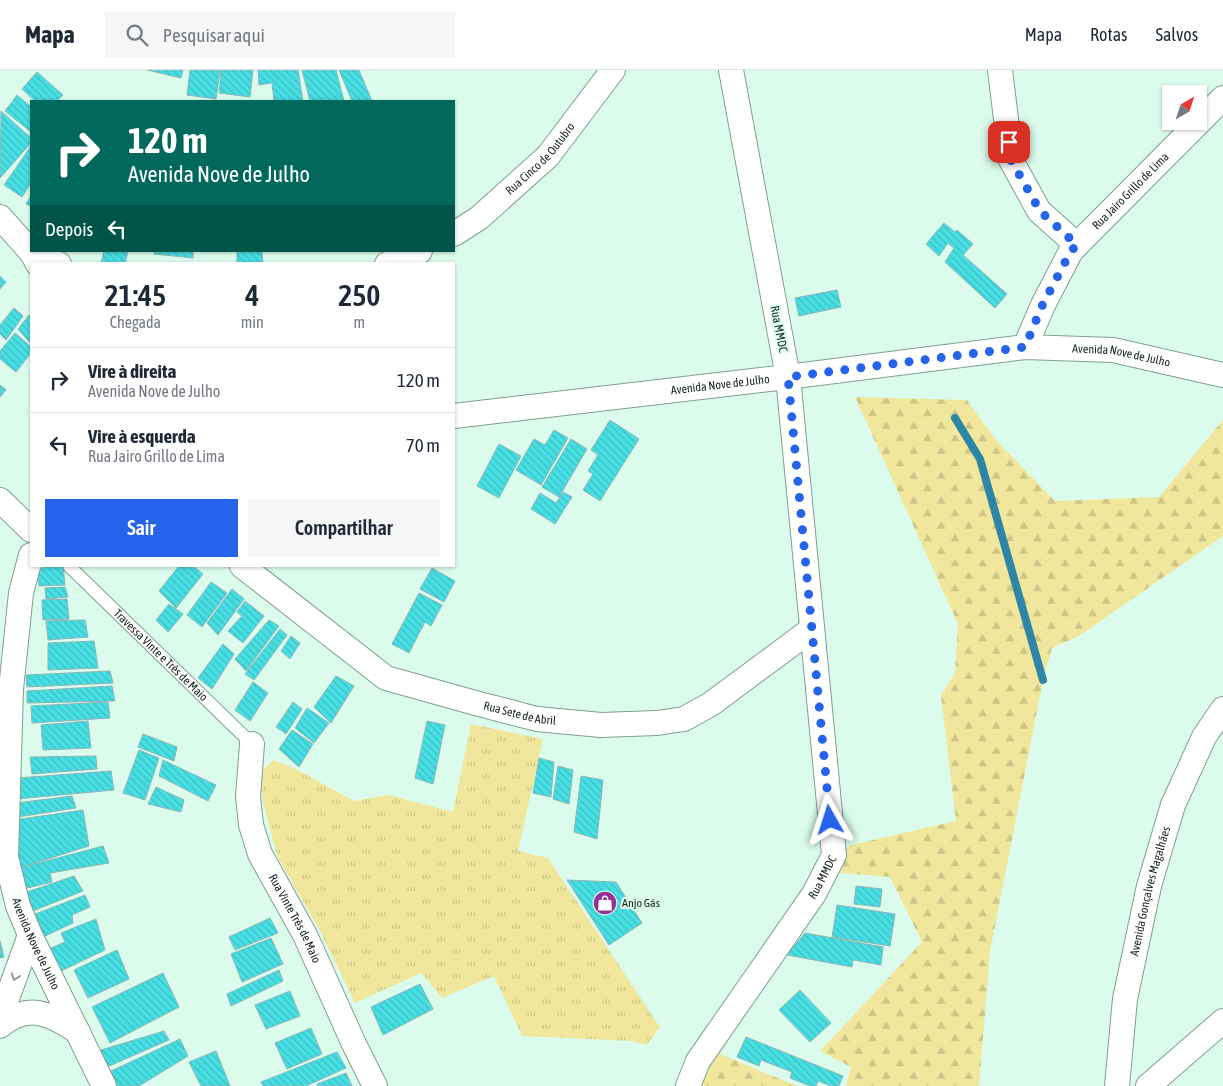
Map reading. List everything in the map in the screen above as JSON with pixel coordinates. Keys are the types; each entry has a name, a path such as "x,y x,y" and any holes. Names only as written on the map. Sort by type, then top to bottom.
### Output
{"street":[{"name":"Rua Cinco de Outubro","path":"455,233 479,218 548,156 612,70"},
{"name":"Rua MMDC","path":"688,1086 698,1061 814,894 834,855 788,377 731,70"},
{"path":"1000,70 1011,160 1040,211 1077,245"},
{"name":"Rua Jairo Grillo de Lima","path":"1025,347 1042,306 1071,251 1223,98"},
{"path":"0,217 35,258 51,262"},
{"path":"392,262 417,252"},
{"name":"Avenida Nove de Julho","path":"455,416 1025,347 1113,350 1223,375"},
{"path":"0,500 30,529"},
{"name":"Avenida Nove de Julho","path":"30,559 21,593 11,689 6,857 18,906 30,935 104,1086"},
{"name":"Rua Sete de Abril","path":"243,567 386,678 537,719 601,725 657,723 684,719 711,704 812,629"},
{"name":"Avenida Gonçalves Magalhães","path":"1116,1086 1125,999 1151,878 1173,804 1204,737 1223,709"},
{"name":"Rua Vinte Três de Maio","path":"252,744 248,796 251,825 260,854 305,935 375,1086"},
{"path":"0,1018 30,935"},
{"path":"0,1026 8,1019 22,1013 36,1013 57,1018 78,1032"},
{"path":"1148,1086 1223,1021"}],"lane":[{"name":"Travessa Vinte e Três de Maio","path":"70,567 252,744"}],"green space":[{"path":"855,397 967,400 995,439 1055,501 1159,497 1223,420 1223,536 1079,636 1052,648 1043,680 990,952 979,1086 846,1086 851,1067 820,1051 922,942 890,877 840,873 847,846 956,821 941,695 955,673 958,624"},
{"path":"471,724 543,739 518,851 548,858 660,1027 647,1045 632,1041 522,1036 494,976 442,998 421,973 355,1003 319,929 278,858 264,807 259,774 273,760 294,768 354,801 389,795 453,812"},
{"path":"715,1052 797,1086 703,1086 705,1069"}],"building":[{"path":"147,70 183,70 181,78"},
{"path":"190,70 220,70 216,99 187,95"},
{"path":"221,70 253,70 250,97 219,93"},
{"path":"258,70 298,70 303,100 274,100 272,83 259,85"},
{"path":"302,70 336,70 344,100 310,100"},
{"path":"339,70 359,70 372,100 352,100"},
{"path":"37,72 63,95 58,100 34,100 22,89"},
{"path":"17,95 30,106 30,131 5,111"},
{"path":"1,111 30,137 30,144 0,178"},
{"path":"30,147 30,185 22,197 4,185"},
{"path":"30,198 30,206 26,204"},
{"path":"944,223 955,232 957,230 973,244 963,255 1007,294 995,308 945,262 954,248 948,243 939,256 926,244"},
{"path":"104,252 128,252 125,262 101,262"},
{"path":"154,252 193,252 193,258 154,254"},
{"path":"237,252 262,252 263,262 237,262"},
{"path":"0,276 6,282 0,289"},
{"path":"837,290 841,307 799,316 795,298"},
{"path":"14,308 23,316 6,340 0,334 0,325"},
{"path":"29,315 30,343 18,329"},
{"path":"15,333 30,346 30,354 16,372 0,359 0,351"},
{"path":"0,385 6,390 0,397"},
{"path":"610,420 639,439 600,501 583,490 593,474 588,471 598,455 591,450"},
{"path":"554,430 568,438 541,485 516,470 534,439 545,445"},
{"path":"571,439 587,449 559,497 542,487"},
{"path":"499,444 521,456 499,498 477,486"},
{"path":"563,492 572,497 555,524 531,509 540,493 556,503"},
{"path":"44,567 63,567 65,585 39,586 38,571"},
{"path":"178,567 194,567 203,574 176,608 159,591"},
{"path":"432,568 455,581 444,602 420,589"},
{"path":"211,582 227,593 202,627 187,615"},
{"path":"65,587 68,597 46,599 45,588"},
{"path":"232,589 244,599 218,635 207,623"},
{"path":"419,593 442,605 431,626 425,622 409,653 392,644"},
{"path":"67,599 69,619 43,620 42,600"},
{"path":"245,601 264,616 243,643 228,631 242,616 237,612"},
{"path":"169,604 183,614 168,632 156,620"},
{"path":"85,620 88,637 48,640 46,621"},
{"path":"269,620 279,626 246,671 235,659"},
{"path":"280,629 287,635 254,680 245,674"},
{"path":"291,636 300,643 290,659 281,651"},
{"path":"94,641 98,668 48,670 48,643"},
{"path":"223,644 234,654 212,689 198,678"},
{"path":"110,671 113,683 27,687 26,675"},
{"path":"336,676 354,686 331,723 314,707"},
{"path":"253,682 268,693 250,721 235,710"},
{"path":"112,686 115,701 27,703 27,691"},
{"path":"108,702 110,718 32,723 31,706"},
{"path":"293,702 302,709 286,734 276,727"},
{"path":"307,708 329,723 314,743 295,728"},
{"path":"88,721 91,748 43,750 41,725"},
{"path":"427,721 445,725 433,784 415,778"},
{"path":"292,730 313,744 299,767 279,749"},
{"path":"143,734 177,747 174,761 138,747"},
{"path":"139,750 159,758 145,800 123,793"},
{"path":"96,756 97,769 32,774 30,757"},
{"path":"539,758 554,762 551,797 533,793"},
{"path":"163,760 216,785 208,801 159,776"},
{"path":"558,766 573,770 569,804 553,799"},
{"path":"111,771 114,790 17,799 17,778"},
{"path":"581,776 603,780 597,839 574,832"},
{"path":"156,787 184,800 181,812 148,804"},
{"path":"72,796 76,808 18,817 16,803"},
{"path":"83,810 89,846 19,868 14,820"},
{"path":"103,846 109,863 50,873 52,882 27,888 19,868"},
{"path":"74,876 83,891 33,911 27,892"},
{"name":"Anjo Gás","path":"567,880 616,882 642,923 609,945"},
{"path":"856,886 882,889 880,907 854,904"},
{"path":"85,895 90,907 72,915 73,923 43,937 35,914"},
{"path":"837,905 895,914 890,946 832,937"},
{"path":"270,918 278,933 235,950 229,937"},
{"path":"96,919 105,950 59,972 49,949 65,942 61,933"},
{"path":"805,933 883,947 881,965 853,960 852,967 787,955"},
{"path":"271,938 283,964 242,982 231,954"},
{"path":"0,941 4,957 0,958"},
{"path":"117,950 129,979 88,998 74,970"},
{"path":"279,970 283,981 231,1006 227,994"},
{"path":"163,973 179,1007 110,1043 92,1007"},
{"path":"420,984 433,1009 383,1035 371,1007"},
{"path":"800,990 831,1023 810,1042 779,1010"},
{"path":"290,991 300,1016 266,1029 255,1005"},
{"path":"311,1028 322,1054 287,1069 275,1043"},
{"path":"164,1031 169,1040 107,1067 101,1050"},
{"path":"746,1037 843,1076 839,1086 831,1086 818,1081 816,1086 810,1086 790,1078 792,1072 761,1060 759,1066 737,1057"},
{"path":"180,1039 188,1056 139,1086 116,1086 109,1072"},
{"path":"216,1051 230,1086 201,1086 189,1062"},
{"path":"337,1052 346,1068 306,1086 263,1086 261,1082"},
{"path":"346,1073 352,1086 318,1086 317,1084"}],"waterway":[{"path":"955,418 980,459 1043,680"}],"place":[{"name":"Anjo Gás","path":"605,903"}],"route":[{"path":"830,820 788,377 1025,347 1042,306 1071,251 1077,245 1040,211 1011,160 1009,142"}]}
